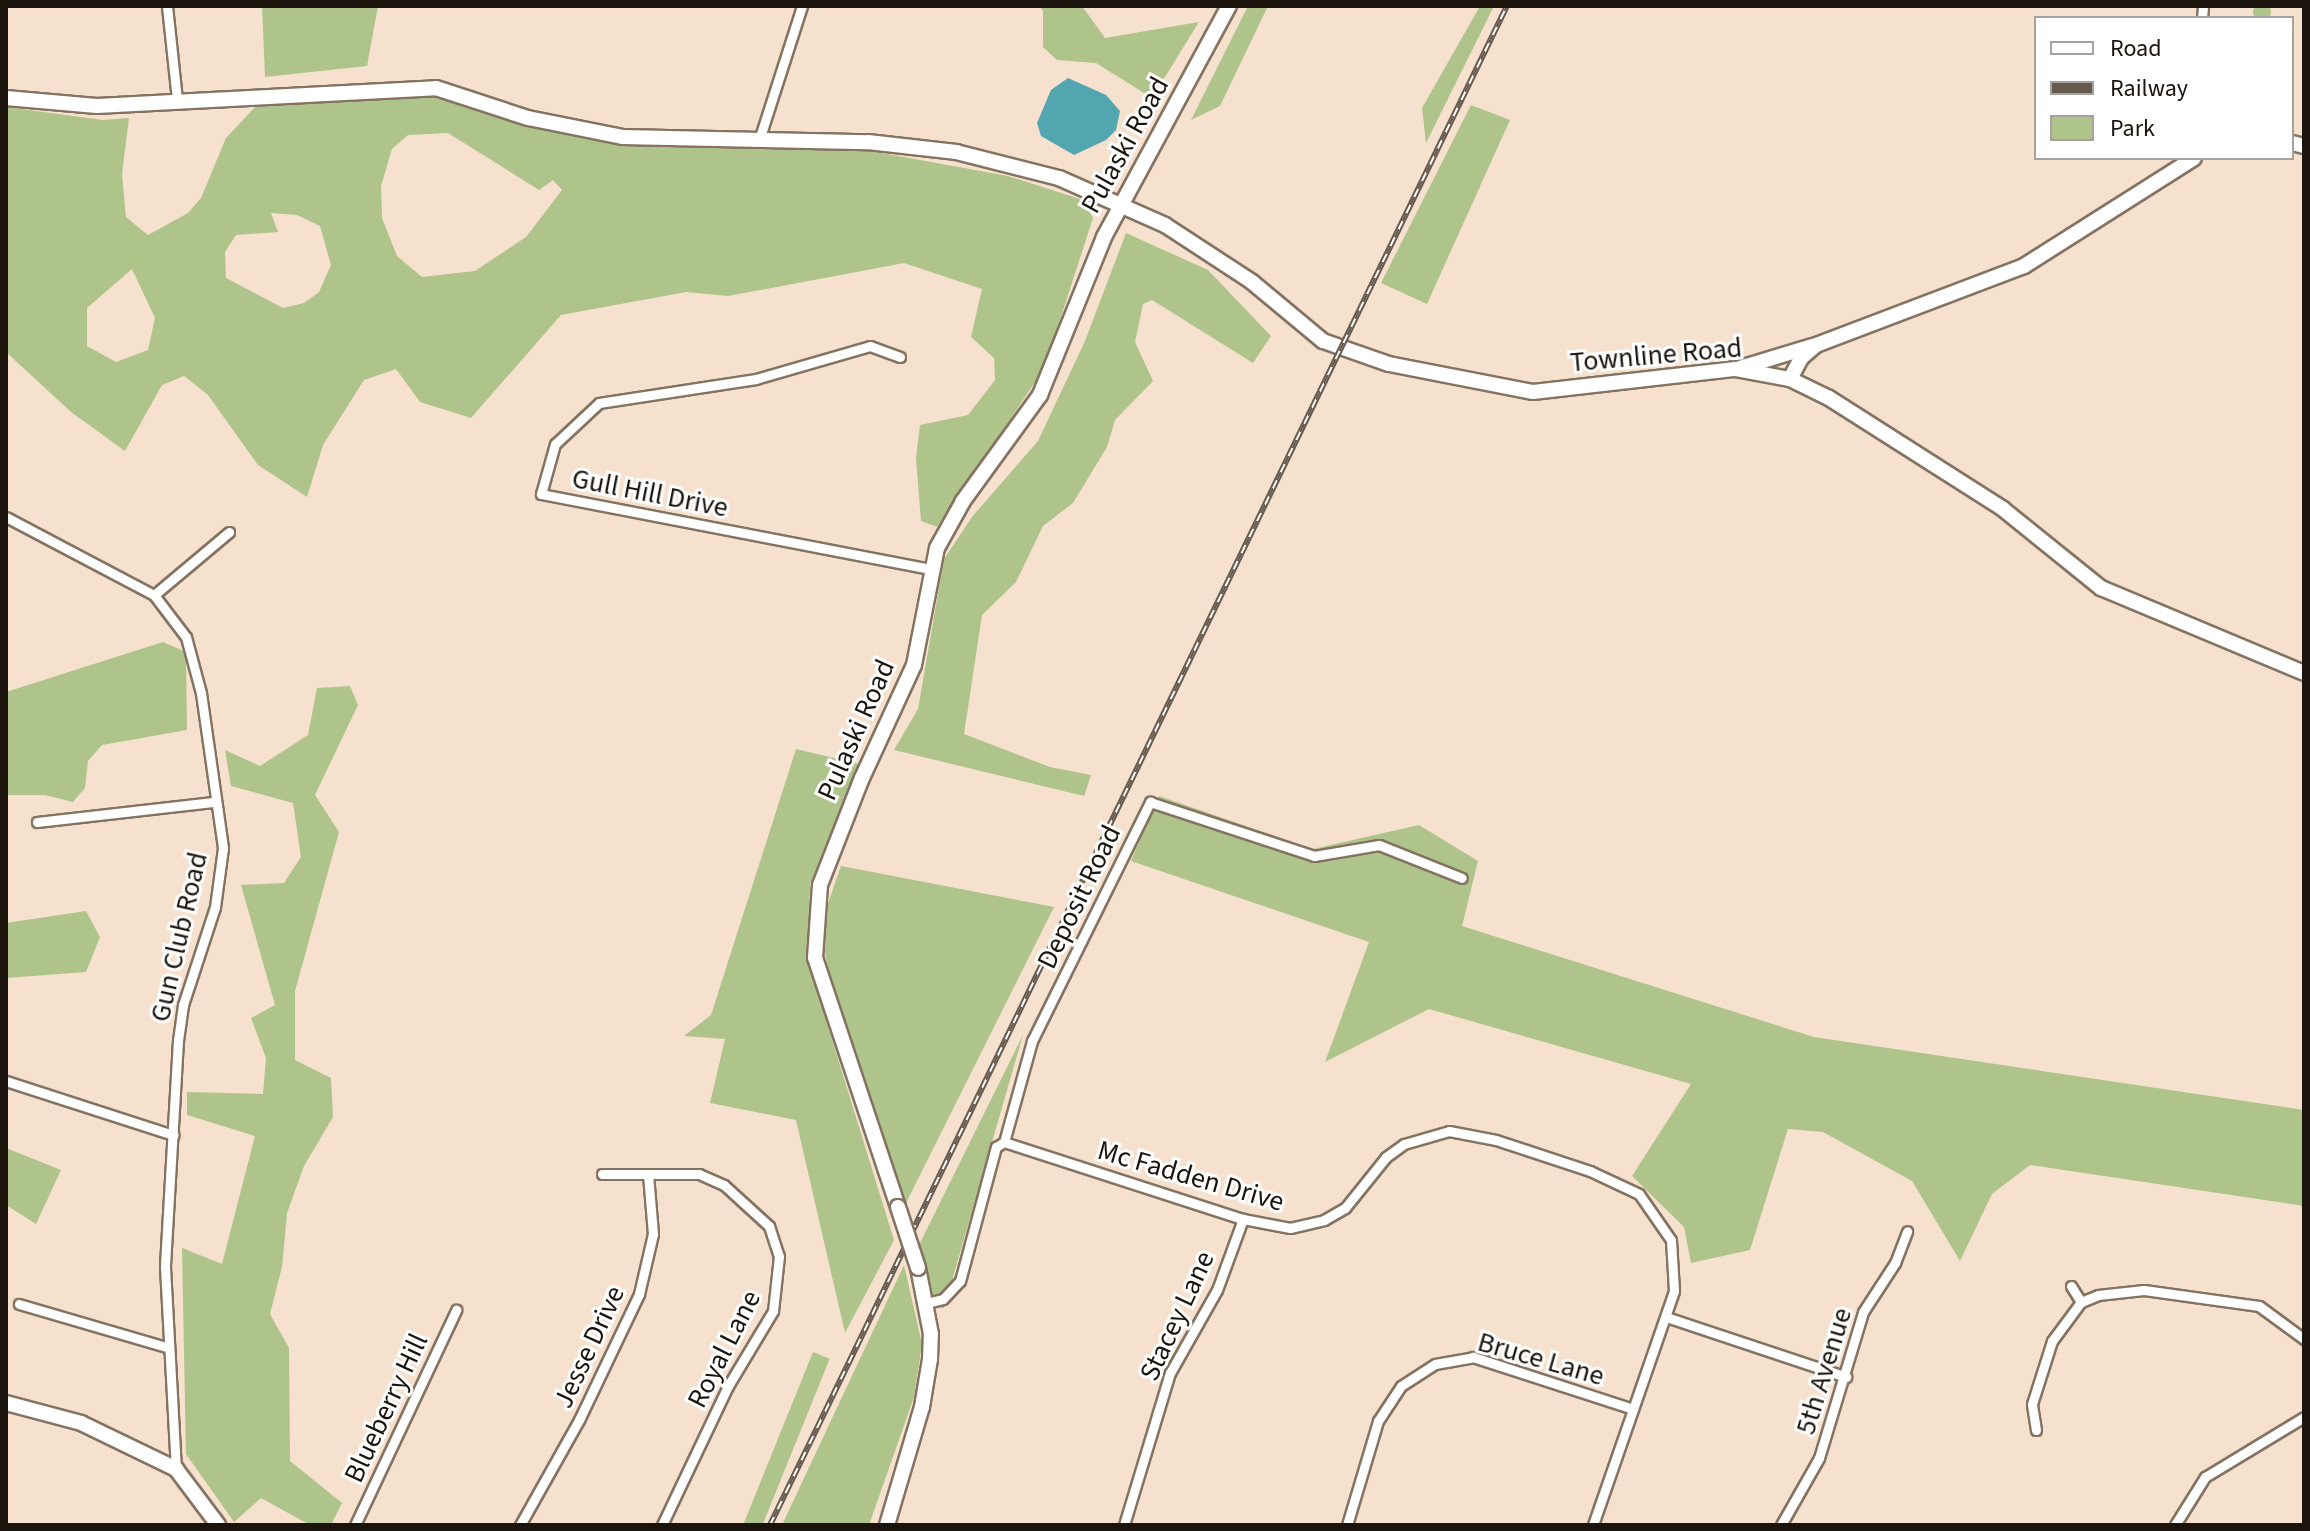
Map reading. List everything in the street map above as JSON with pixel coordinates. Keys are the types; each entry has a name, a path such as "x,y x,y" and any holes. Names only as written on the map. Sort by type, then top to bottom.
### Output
{"main road":[{"name":"Pulaski Road","path":"887,1525 922,1407 930,1359 926,1303 918,1268 815,958 820,885 862,778 914,665 930,569 963,501 1040,395 1093,262 1229,6"},
{"name":"Townline Road","path":"6,98 97,106 436,88 528,118 622,137 868,142 956,152 1059,178 1165,225 1252,282 1323,341 1391,364 1533,392 1736,369 1790,379 1905,444 2003,509 2101,588 2304,673"},
{"path":"1736,369 1816,345 2024,266 2191,160"},
{"path":"1790,379 1801,358 1816,345"},
{"path":"6,1403 81,1423 176,1469 218,1525"}],"street":[{"path":"167,6 177,100"},
{"path":"759,140 802,6"},
{"name":"Gull Hill Drive","path":"900,357 870,346 756,379 599,403 555,444 541,494 930,569"},
{"name":"Gun Club Road","path":"6,517 154,595 186,637 201,693 213,802 223,848 221,873 183,1005 173,1135 165,1267 176,1469"},
{"path":"154,595 229,532"},
{"path":"37,822 213,802"},
{"name":"Deposit Road","path":"926,1303 943,1299 960,1281 996,1147 1004,1142 1032,1041 1150,802 1314,856 1379,845 1462,878"},
{"path":"6,1081 173,1135"},
{"name":"Mc Fadden Drive","path":"1004,1142 1243,1219 1290,1228 1324,1220 1353,1200 1386,1157 1404,1144 1427,1134 1470,1133 1590,1171 1639,1194 1671,1240 1676,1267 1666,1317 1593,1525"},
{"name":"Royal Lane","path":"602,1174 699,1174 724,1185 769,1226 779,1256 773,1311 728,1386 662,1525"},
{"name":"Jesse Drive","path":"520,1525 555,1468 639,1294 653,1234 648,1174"},
{"name":"Stacey Lane","path":"1124,1525 1170,1373 1217,1290 1243,1219"},
{"name":"5th Avenue","path":"1781,1525 1819,1458 1846,1377 1863,1312 1895,1263 1907,1231"},
{"path":"2071,1286 2081,1302"},
{"path":"2036,1430 2032,1404 2042,1367 2052,1341 2081,1302 2123,1290 2144,1290 2259,1306 2304,1339"},
{"path":"19,1304 169,1348"},
{"name":"Blueberry Hill","path":"355,1525 456,1310"},
{"path":"1666,1317 1846,1377"},
{"name":"Bruce Lane","path":"1347,1525 1378,1421 1401,1386 1435,1364 1473,1357 1633,1409"},
{"path":"2178,1524 2205,1477 2304,1417"}],"green space":[{"path":"2262,3 2270,9 2269,16 2255,16 2253,12"},
{"path":"262,6 378,6 367,66 265,77"},
{"path":"1038,6 1082,6 1105,38 1199,22 1152,98 1096,63 1057,60 1043,47 1043,10"},
{"path":"1248,6 1268,6 1220,106 1191,120"},
{"path":"1480,6 1494,6 1426,143 1422,108"},
{"path":"439,95 599,138 865,150 1008,176 1083,200 1093,218 1044,369 937,527 921,521 916,458 920,425 968,415 995,380 994,358 971,337 982,289 904,263 728,296 686,292 561,315 471,418 420,402 396,369 364,380 323,445 307,497 258,465 208,395 184,376 162,385 125,451 71,412 6,352 6,107 103,120 129,118 122,174 126,217 148,235 188,213 201,198 226,138 256,106","holes":["448,133 539,190 553,180 562,190 526,237 475,271 422,277 397,256 382,218 381,186 392,149 408,135","271,213 297,215 320,226 331,265 319,292 304,303 283,308 226,278 225,252 236,235 278,232","132,269 155,318 148,350 116,362 87,346 87,308"]},
{"path":"1471,105 1510,120 1427,304 1381,283"},
{"path":"1126,233 1208,270 1271,336 1253,363 1152,300 1143,304 1135,342 1153,381 1115,420 1107,447 1073,503 1043,526 1016,582 982,615 964,734 1050,767 1091,775 1084,796 894,750 918,709 944,559 972,517 1038,441 1085,341"},
{"path":"163,642 186,652 187,730 102,745 88,761 85,788 73,802 45,795 6,795 6,692"},
{"path":"350,686 358,705 315,795 339,832 295,991 295,1060 331,1078 333,1117 304,1166 287,1213 282,1267 270,1314 289,1348 290,1461 342,1503 331,1525 310,1525 261,1498 234,1522 186,1454 182,1248 222,1264 255,1136 187,1115 187,1092 263,1094 266,1058 251,1018 275,1005 241,885 284,883 301,857 293,803 231,786 225,750 260,766 308,735 317,688"},
{"path":"796,749 859,764 810,884 808,962 894,1240 845,1333 796,1120 710,1103 725,1039 684,1036 711,1015"},
{"path":"1159,796 1313,849 1419,825 1478,861 1462,926 1814,1037 2304,1110 2304,1206 2030,1165 1992,1194 1960,1261 1912,1181 1823,1132 1788,1129 1750,1250 1691,1263 1684,1227 1632,1176 1691,1084 1429,1009 1325,1062 1369,942 1131,861"},
{"path":"841,866 1054,907 906,1203 834,1001 824,946 826,909"},
{"path":"86,911 100,937 86,972 6,978 6,923"},
{"path":"1023,1035 944,1308 934,1307 919,1245"},
{"path":"6,1148 61,1170 36,1224 6,1205"},
{"path":"904,1265 922,1344 914,1397 869,1525 782,1525"},
{"path":"813,1352 830,1359 763,1525 743,1525"}],"water":[{"path":"1068,78 1106,95 1120,111 1116,130 1106,140 1074,155 1041,136 1037,123 1051,90"}],"railway":[{"path":"770,1525 1507,6"}]}
